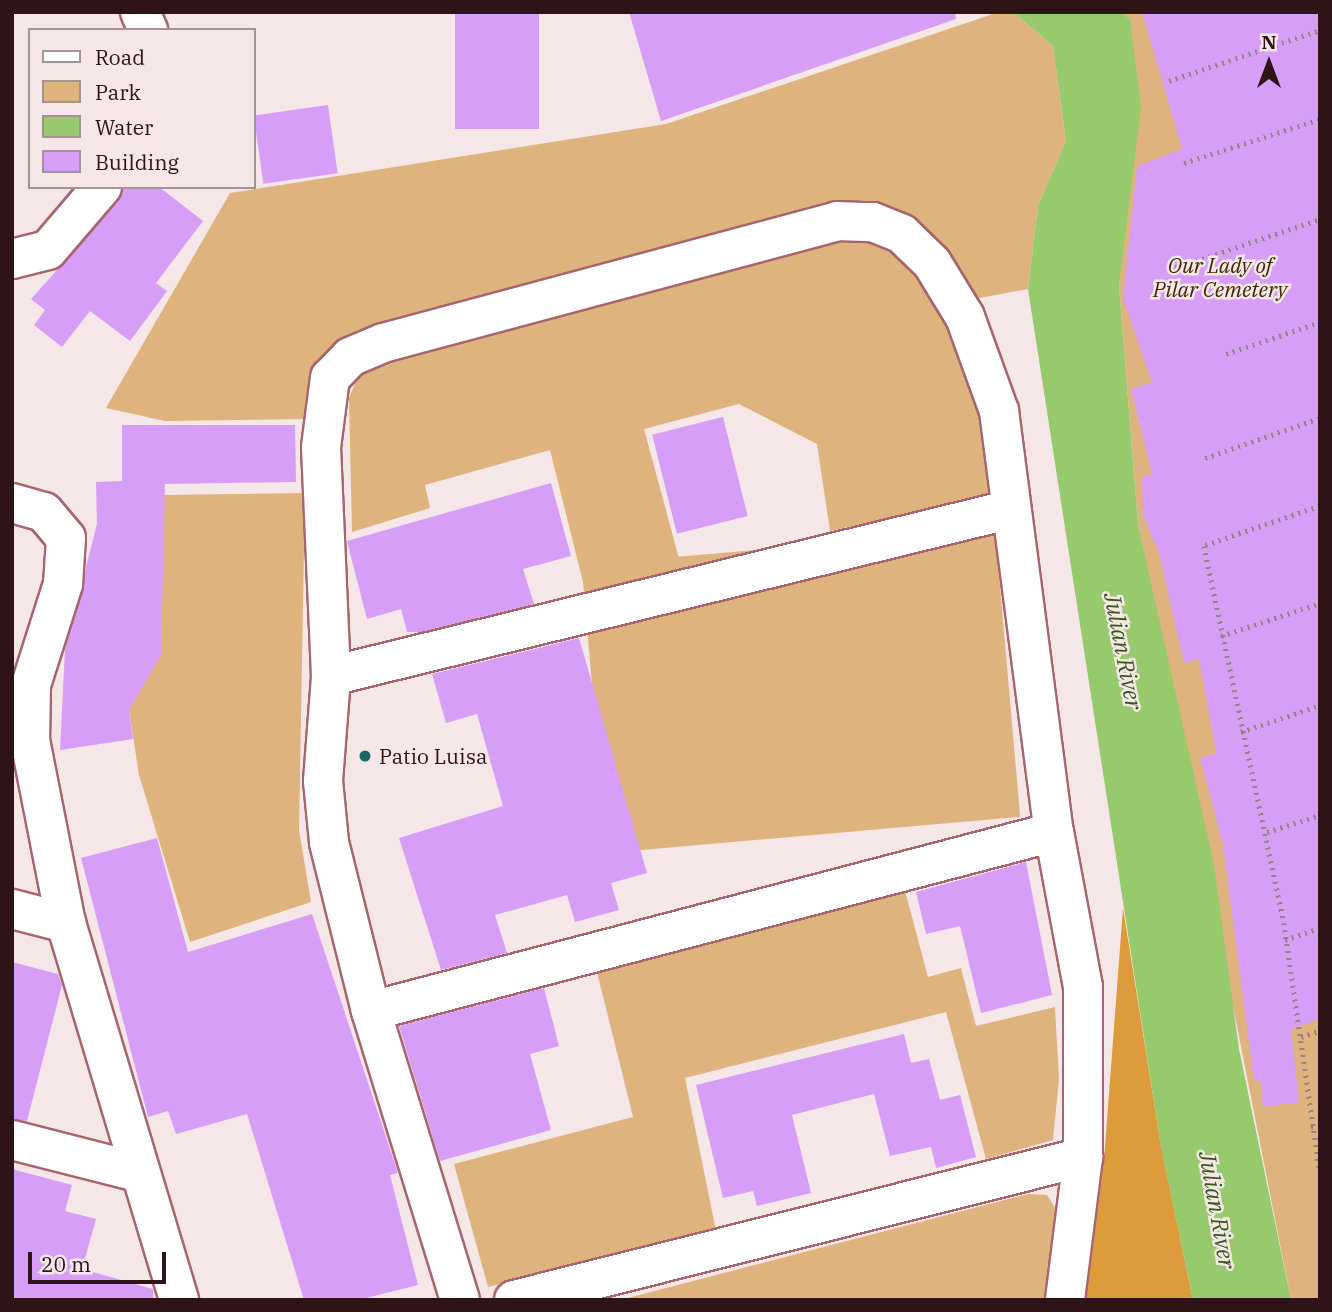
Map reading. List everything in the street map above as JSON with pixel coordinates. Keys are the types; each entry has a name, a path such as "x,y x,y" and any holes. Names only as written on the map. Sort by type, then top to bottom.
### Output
{"street":[{"path":"140,12 147,28"},
{"path":"12,259 48,250 100,189"},
{"path":"460,1300 371,1011 328,842 323,781 331,676 323,409 330,378 350,357 803,227 873,222 902,234 932,263 984,360 999,411 1008,510 1054,832 1083,987 1083,1157 1065,1300"},
{"path":"12,503 59,523 69,555 19,713 66,923 138,1172 179,1300"},
{"path":"331,676 1008,510"},
{"path":"371,1011 1054,832"},
{"path":"12,909 66,923"},
{"path":"12,1140 138,1172"},
{"path":"514,1300 1083,1157"}],"path":[{"path":"1169,81 1320,30"},
{"path":"1184,163 1320,118"},
{"path":"1169,270 1320,219"},
{"path":"1226,354 1320,322"},
{"path":"1205,458 1320,418"},
{"path":"1320,506 1204,546 1241,732 1266,832 1301,1037 1311,1127 1320,1172"},
{"path":"1221,636 1320,603"},
{"path":"1241,732 1320,705"},
{"path":"1266,832 1320,814"},
{"path":"1285,940 1320,928"},
{"path":"1301,1037 1320,1031"},
{"path":"1311,1127 1320,1125"}],"green space":[{"path":"999,12 1013,12 1053,46 1066,141 1038,206 1028,289 974,299 873,208 369,335 307,419 165,421 106,408 230,193 666,124"},
{"name":"Our Lady of Pilar Cemetery","path":"1121,12 1320,12 1320,1300 1291,1300 1138,525 1119,285 1130,19"},
{"path":"873,240 917,264 958,329 978,395 992,495 830,531 817,444 739,404 644,429 681,566 585,590 550,450 425,485 430,508 352,532 349,398 362,367 812,245"},
{"path":"305,493 299,830 311,902 190,942 139,775 129,710 161,654 164,495"},
{"path":"995,529 1020,817 607,853 582,565"},
{"path":"905,891 928,977 961,968 976,1026 1055,1007 1059,1079 1053,1140 986,1159 946,1012 685,1078 716,1231 488,1287 454,1164 633,1117 597,972"},
{"path":"1028,1194 1047,1195 1057,1211 1045,1300 620,1300"}],"shaded area":[{"path":"1123,908 1161,1146 1193,1300 1086,1300 1104,1160"}],"water":[{"name":"Julian River","path":"1013,12 1121,12 1130,19 1141,108 1119,285 1138,525 1214,865 1239,1049 1291,1300 1193,1300 1161,1147 1028,289 1038,206 1066,141 1053,46"}],"building":[{"path":"455,12 539,12 539,129 455,129"},
{"path":"629,12 955,12 956,19 661,121"},
{"name":"Our Lady of Pilar Cemetery","path":"1142,12 1320,12 1320,1019 1291,1029 1299,1102 1263,1107 1260,1080 1254,1081 1223,845 1200,758 1216,753 1199,659 1184,663 1159,553 1143,515 1142,477 1152,474 1131,389 1152,382 1123,299 1137,166 1182,149"},
{"path":"328,105 338,173 263,184 256,115"},
{"path":"122,189 162,189 203,221 156,283 167,291 130,341 90,311 62,347 34,325 45,310 31,299 119,201"},
{"path":"723,417 748,516 677,534 652,435"},
{"path":"122,425 295,425 296,482 165,484 161,655 129,710 133,739 60,750 65,649 97,524 96,482 122,481"},
{"path":"551,483 571,556 523,569 534,604 421,632 407,632 401,609 367,619 347,541"},
{"path":"579,638 647,873 611,883 619,910 575,922 567,895 495,915 507,953 441,970 399,838 503,806 477,714 446,723 432,674"},
{"path":"157,838 188,952 312,914 398,1173 390,1175 418,1285 358,1300 304,1300 247,1114 176,1134 168,1111 148,1117 81,858"},
{"path":"1026,862 1052,995 981,1013 960,926 926,934 916,892"},
{"path":"12,962 58,974 62,985 27,1121 12,1119"},
{"path":"544,988 559,1046 530,1054 551,1130 440,1161 399,1026"},
{"path":"904,1034 911,1063 929,1059 940,1100 960,1095 976,1157 936,1168 931,1147 890,1156 874,1094 792,1115 811,1193 757,1206 753,1191 723,1198 696,1085"},
{"path":"12,1169 72,1185 65,1211 96,1219 82,1269 153,1289 153,1300 12,1300"}],"place":[{"name":"Patio Luisa","path":"365,756"}]}
